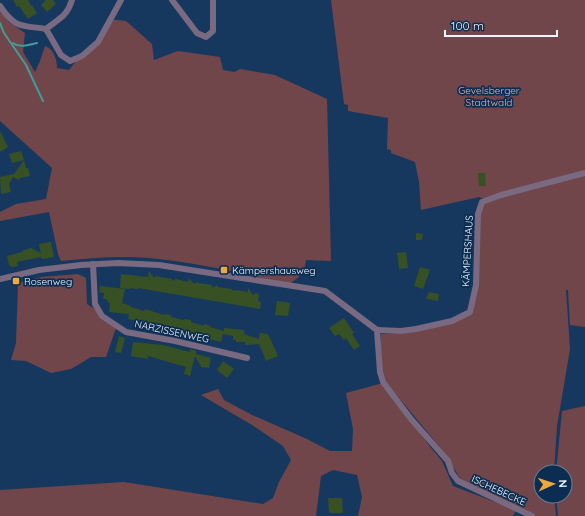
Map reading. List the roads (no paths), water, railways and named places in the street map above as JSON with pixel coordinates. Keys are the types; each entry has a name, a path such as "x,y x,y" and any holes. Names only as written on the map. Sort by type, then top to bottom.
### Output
{"street":[{"path":"0,6 11,20 17,24 46,30 61,19 70,7 72,0"},
{"path":"46,30 61,55 70,61 82,56 98,42 121,0"},
{"path":"172,0 197,33 206,37 213,31 213,0"},
{"name":"KÄMPERSHAUS","path":"377,330 401,331 416,329 452,321 470,312 476,286 478,214 482,202 501,195 585,173"},
{"path":"0,279 39,270 93,264 118,263 159,265 325,291 377,330"},
{"name":"NARZISSENWEG","path":"93,264 95,304 102,316 126,332 162,338 247,358"},
{"name":"ISCHEBECKE","path":"377,330 382,382 394,395 411,419 448,461 452,473 458,481 532,516"}],"waterway":[{"path":"0,23 4,33 26,65 43,101"},
{"path":"13,43 22,46 37,43"}],"place":[{"name":"Kämpershausweg","path":"224,270"},
{"name":"Rosenweg","path":"16,281"}],"park label":[{"name":"Gevelsberger Stadtwald","path":"489,96"}]}
